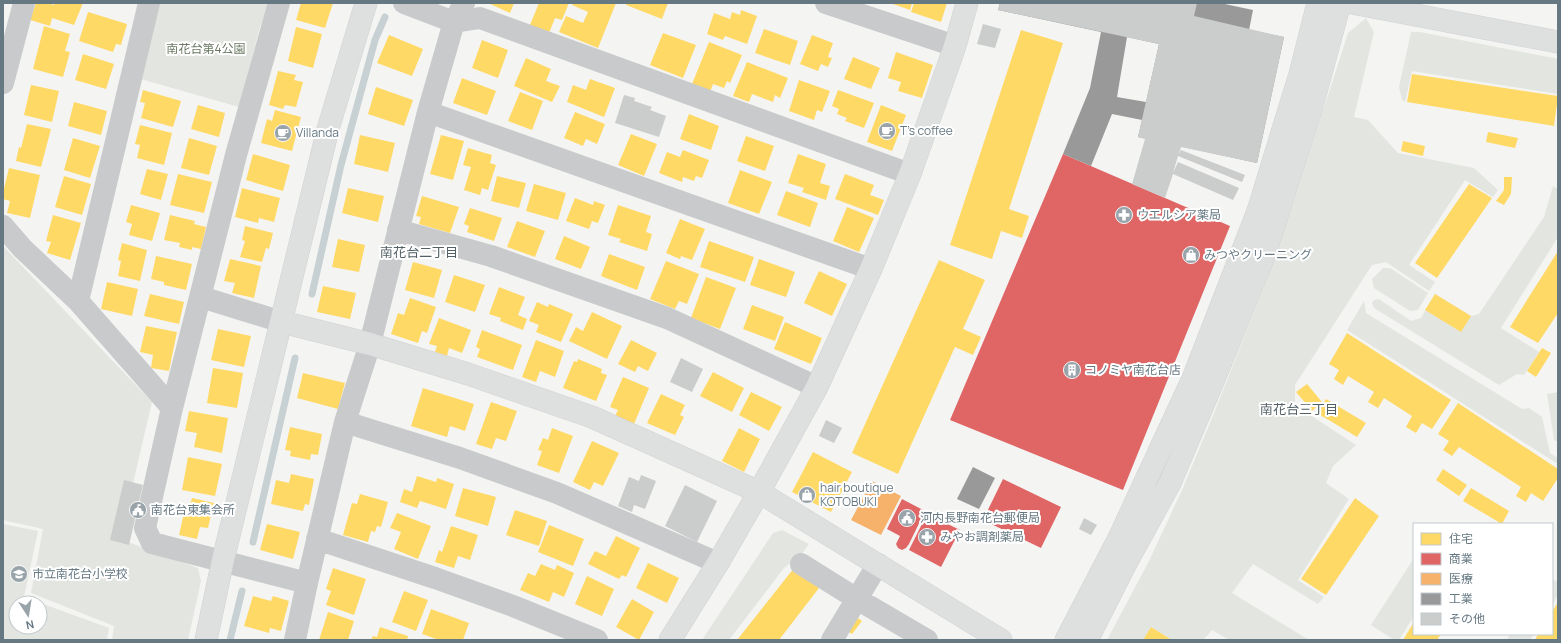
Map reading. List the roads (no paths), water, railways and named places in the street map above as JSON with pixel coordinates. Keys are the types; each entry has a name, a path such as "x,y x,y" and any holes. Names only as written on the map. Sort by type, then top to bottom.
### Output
{"street":[{"path":"3,83 24,3"},
{"path":"78,301 149,3"},
{"path":"279,3 236,155 172,408 145,528 152,543 223,560 306,583"},
{"path":"206,640 223,560 328,129 366,3"},
{"path":"404,3 454,22 480,18 910,174"},
{"path":"295,640 306,583 345,422 370,344 428,112 454,22 464,3"},
{"path":"826,3 955,46"},
{"path":"670,640 718,564 816,387 871,269 910,174 955,46 967,3"},
{"path":"1066,640 1120,536 1194,376 1258,211 1300,74 1318,3"},
{"path":"1087,640 1125,565 1170,483 1264,256 1311,110 1340,3"},
{"path":"1352,3 1558,42"},
{"path":"428,112 871,269"},
{"path":"3,226 22,248 78,301 172,408"},
{"path":"398,230 491,256 667,318 816,387"},
{"path":"201,297 282,322 370,344 468,374 592,417 759,492 1001,640"},
{"path":"345,422 460,458 557,493 718,564"},
{"path":"317,539 435,578 513,606 597,640"},
{"path":"801,564 857,599 928,640"},
{"path":"834,639 878,564"}],"waterway":[{"path":"312,294 341,165 375,40 385,17"},
{"path":"253,542 295,358"},
{"path":"230,640 242,591"}],"place":[{"name":"T's coffee","path":"887,131"},
{"name":"Villanda","path":"283,133"},
{"name":"ウエルシア薬局","path":"1124,215"},
{"name":"みつやクリーニング","path":"1191,255"},
{"name":"コノミヤ南花台店","path":"1072,370"},
{"name":"hair boutique KOTOBUKI","path":"807,495"},
{"name":"南花台東集会所","path":"138,510"},
{"name":"河内長野南花台郵便局","path":"907,518"},
{"name":"みやお調剤薬局","path":"927,537"},
{"name":"市立南花台小学校","path":"19,574"}],"district":[{"name":"南花台二丁目","path":"419,252"},
{"name":"南花台三丁目","path":"1299,409"}],"park label":[{"name":"南花台第4公園","path":"206,49"}]}
